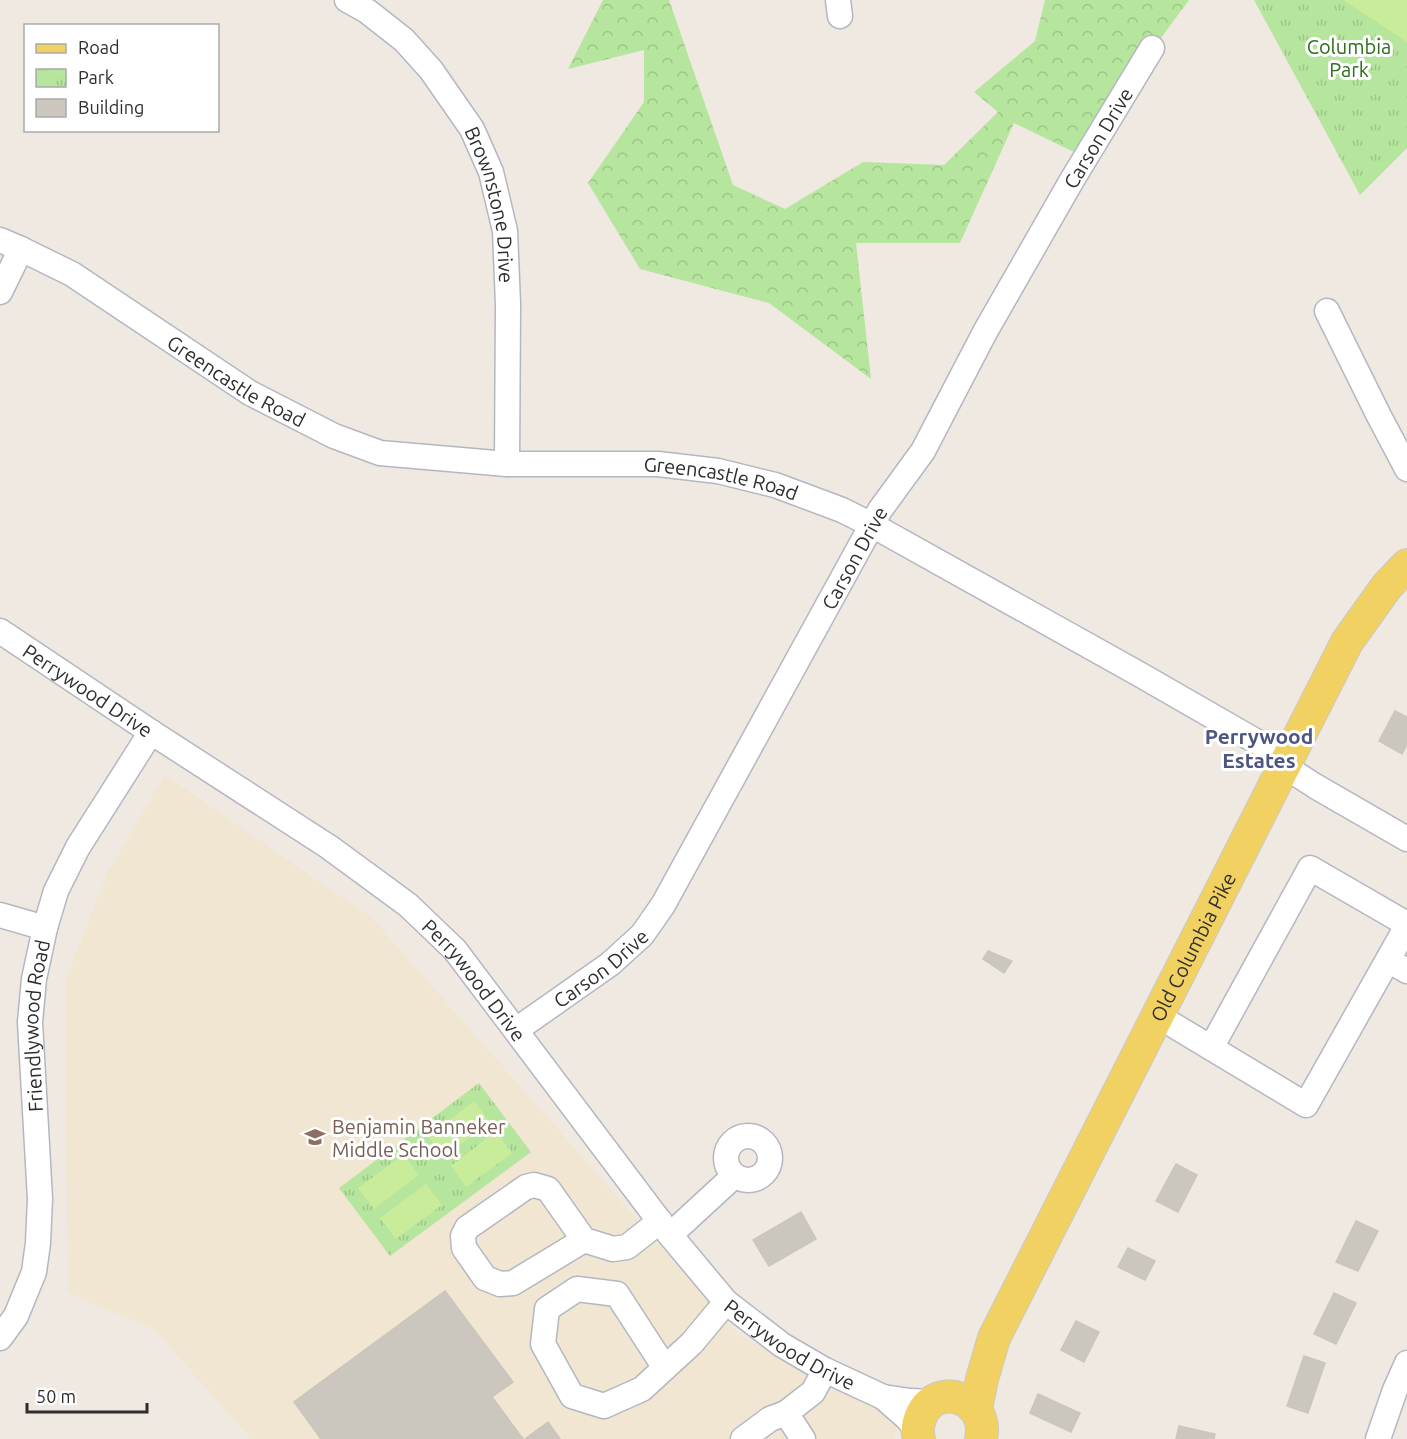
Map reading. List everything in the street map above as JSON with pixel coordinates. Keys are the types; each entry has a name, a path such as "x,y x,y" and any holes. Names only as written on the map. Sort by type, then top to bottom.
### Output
{"main road":[{"name":"Old Columbia Pike","path":"919,1435 919,1420 924,1410 967,1374 994,1338 1347,642 1387,586 1407,565"},
{"name":"Old Columbia Pike","path":"982,1430 982,1378 994,1338"},
{"path":"937,1399 954,1396 965,1400 982,1430"}],"street":[{"name":"Brownstone Drive","path":"347,0 367,11 404,40 431,70 472,129 491,172 505,231 508,304 507,464"},
{"name":"Carson Drive","path":"516,1030 610,964 642,935 663,905 880,510 923,451 985,332 1072,180 1152,48"},
{"name":"Greencastle Road","path":"10,244 72,274 250,393 334,436 380,453 507,464 658,464 718,471 775,485 842,510 1266,747 1284,766 1407,838"},
{"path":"0,292 10,244"},
{"path":"1327,311 1407,469"},
{"name":"Perrywood Drive","path":"0,631 329,847 408,905 455,950 665,1228 726,1302 782,1345 825,1370 883,1397 907,1418 919,1435"},
{"name":"Friendlywood Road","path":"0,1338 16,1316 34,1272 39,1243 40,1199 30,1022 34,979 45,928 56,891 78,847 151,732"},
{"path":"1158,1016 1211,1048 1306,1105 1397,965 1407,925 1310,868 1211,1048"},
{"path":"0,915 45,928"},
{"path":"584,1240 513,1283 500,1284 485,1278 464,1248 463,1236 468,1228 526,1187 534,1185 548,1189 584,1240 613,1249 627,1247 665,1228 734,1176"},
{"path":"665,1368 617,1294 577,1289 547,1309 543,1344 572,1396 604,1406 642,1389 665,1368 692,1343 726,1302"},
{"path":"1378,1439 1407,1363"},
{"path":"743,1439 770,1419 786,1413 813,1392 825,1370"},
{"name":"Perrywood Drive","path":"883,1397 910,1401 937,1399"},
{"path":"786,1413 803,1439"}],"shaded area":[{"name":"Benjamin Banneker Middle School","path":"165,775 372,918 739,1335 900,1420 894,1439 251,1439 154,1329 68,1293 65,981 108,872"}],"green space":[{"path":"603,0 669,0 733,185 785,209 863,162 944,165 998,112 974,92 1035,41 1045,0 1189,0 1076,153 1014,123 960,243 856,243 871,379 769,303 640,269 588,183 644,102 644,50 568,69"},
{"name":"Columbia Park","path":"1254,0 1407,0 1407,148 1360,195"},
{"path":"1343,0 1407,0 1407,42"},
{"path":"479,1083 531,1152 390,1256 339,1188"},
{"path":"474,1101 490,1122 444,1157 428,1136"},
{"path":"496,1131 512,1153 466,1187 451,1166"},
{"path":"404,1154 419,1175 374,1209 358,1188"},
{"path":"426,1184 442,1205 396,1239 380,1218"}],"building":[{"path":"1395,711 1407,717 1407,744 1402,754 1379,741"},
{"path":"988,951 1012,961 1004,973 983,959"},
{"path":"1176,1164 1197,1175 1178,1212 1156,1201"},
{"path":"801,1212 816,1239 769,1266 753,1240"},
{"path":"1356,1221 1378,1231 1358,1271 1336,1262"},
{"path":"1128,1248 1155,1261 1145,1280 1118,1267"},
{"path":"445,1291 513,1382 492,1397 523,1439 321,1439 294,1402"},
{"path":"1334,1293 1356,1303 1336,1344 1314,1334"},
{"path":"1076,1321 1099,1332 1084,1362 1061,1350"},
{"path":"1304,1356 1325,1363 1308,1413 1287,1406"},
{"path":"1038,1394 1080,1413 1071,1432 1030,1413"},
{"path":"548,1422 560,1439 525,1439"},
{"path":"1179,1426 1215,1434 1214,1439 1176,1439"}],"place":[{"name":"Benjamin Banneker Middle School","path":"315,1137"}],"district":[{"name":"Perrywood Estates","path":"1259,748"}]}
